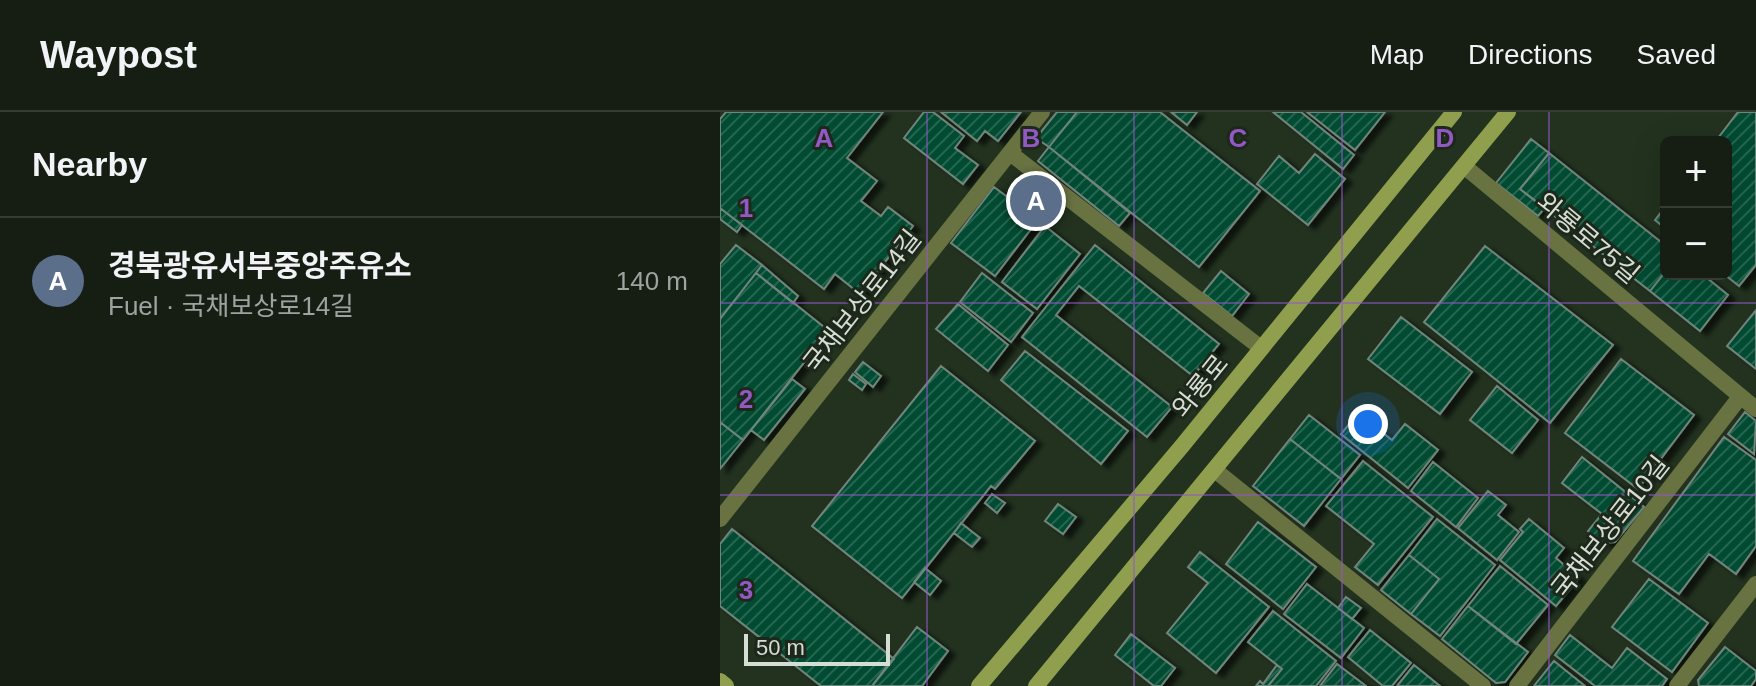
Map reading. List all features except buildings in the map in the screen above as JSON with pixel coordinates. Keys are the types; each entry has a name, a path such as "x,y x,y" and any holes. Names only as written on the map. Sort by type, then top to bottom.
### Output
{"main road":[{"name":"와룡로","path":"979,686 1454,112"},
{"path":"1036,686 1216,471 1508,112"},
{"path":"720,681 726,686"}],"street":[{"name":"국채보상로14길","path":"720,519 1042,112"},
{"path":"1010,153 1261,348"},
{"name":"와룡로75길","path":"1464,166 1756,409"},
{"name":"국채보상로10길","path":"1517,686 1740,397"},
{"path":"1216,471 1483,686"},
{"path":"1677,686 1756,584"}],"shaded area":[{"path":"720,112 1756,112 1756,686 720,686"}],"place":[{"name":"경북광유서부중앙주유소","path":"1036,201"}]}
